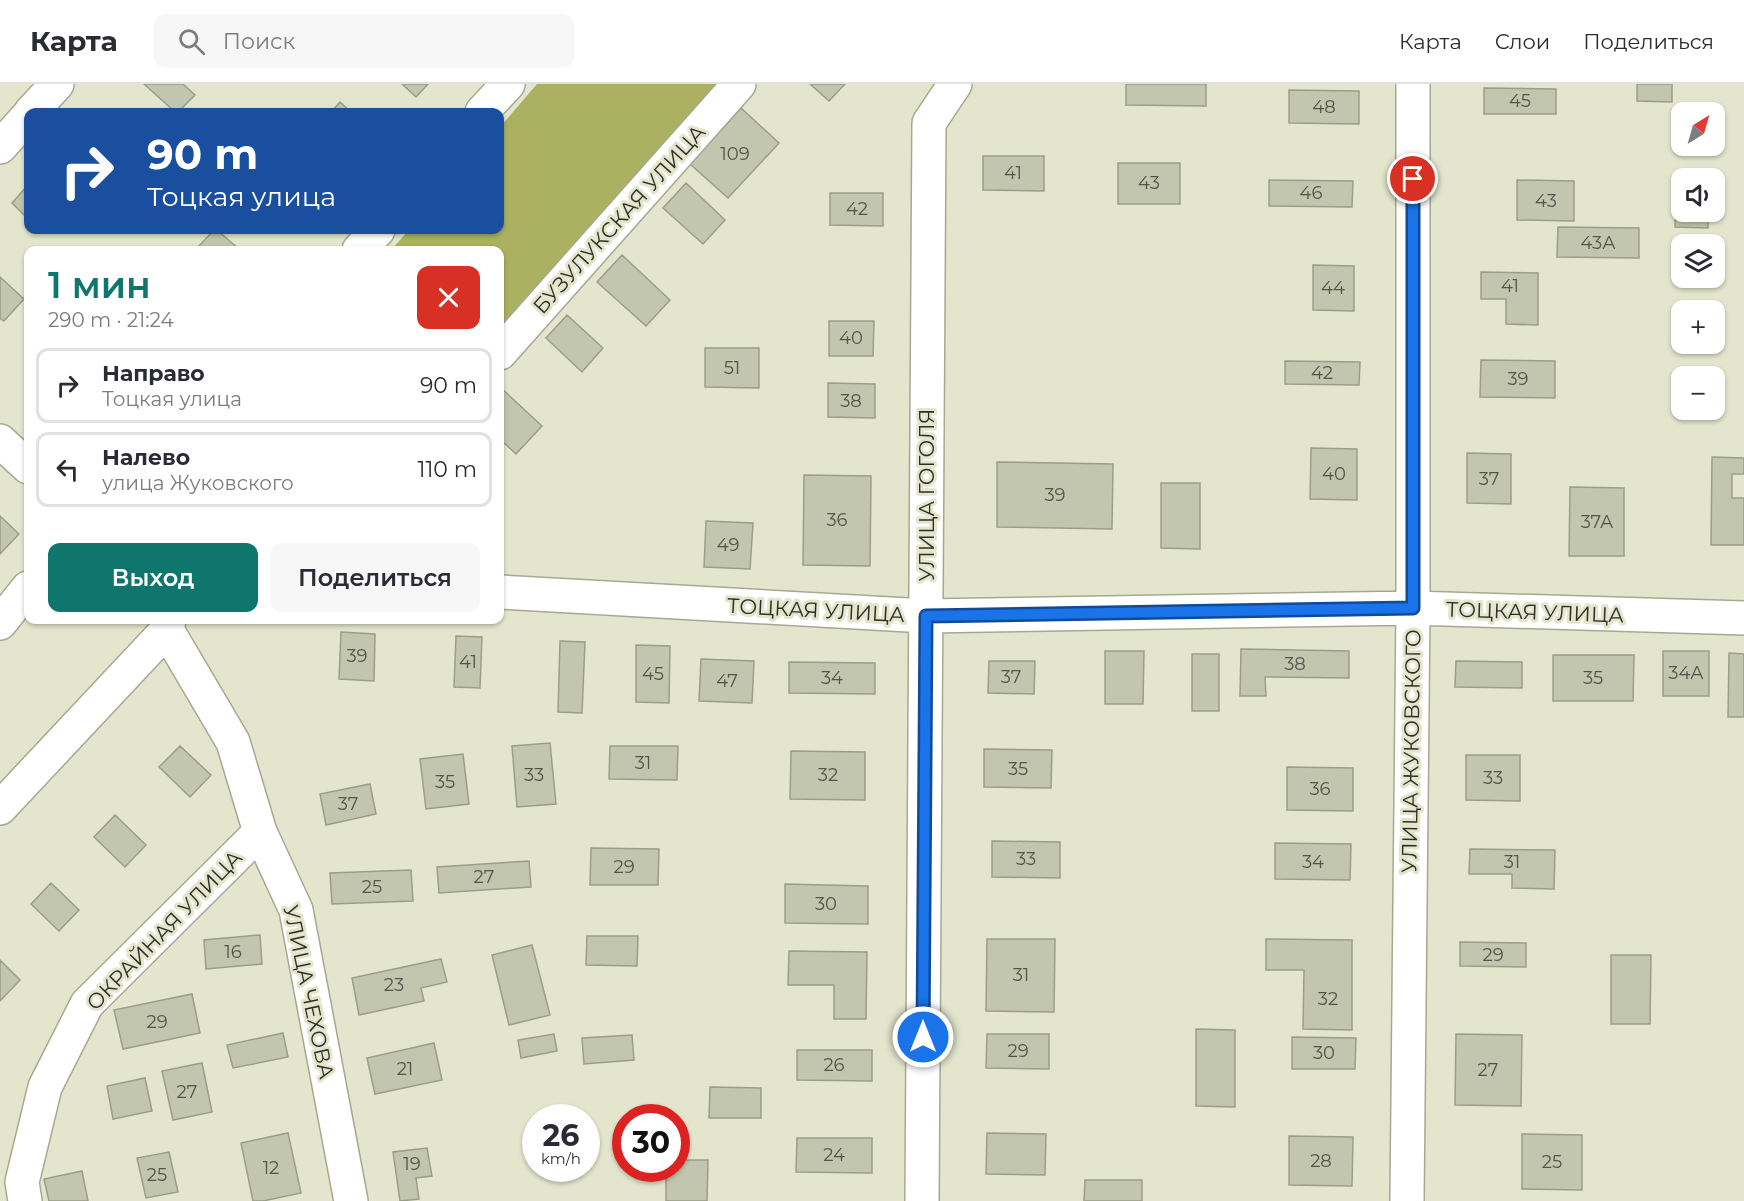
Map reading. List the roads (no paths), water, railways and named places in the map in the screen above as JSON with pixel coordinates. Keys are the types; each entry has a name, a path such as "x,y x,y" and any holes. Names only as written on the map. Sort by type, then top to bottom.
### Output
{"street":[{"path":"35,108 57,84"},
{"path":"486,108 508,84"},
{"name":"БУЗУЛУКСКАЯ УЛИЦА","path":"504,349 740,84"},
{"name":"УЛИЦА ГОГОЛЯ","path":"922,1201 929,123 955,84"},
{"name":"УЛИЦА ЖУКОВСКОГО","path":"1407,1201 1413,608 1413,84"},
{"path":"0,147 24,121"},
{"path":"363,246 374,234"},
{"path":"0,441 24,463"},
{"name":"ТОЦКАЯ УЛИЦА","path":"504,592 926,616 1413,608 1744,618"},
{"path":"0,623 24,593"},
{"path":"0,808 168,625"},
{"name":"УЛИЦА ЧЕХОВА","path":"168,625 233,742 260,832 296,910 351,1201"},
{"name":"ОКРАЙНАЯ УЛИЦА","path":"25,1201 22,1182 45,1087 87,1004 260,832"}]}
